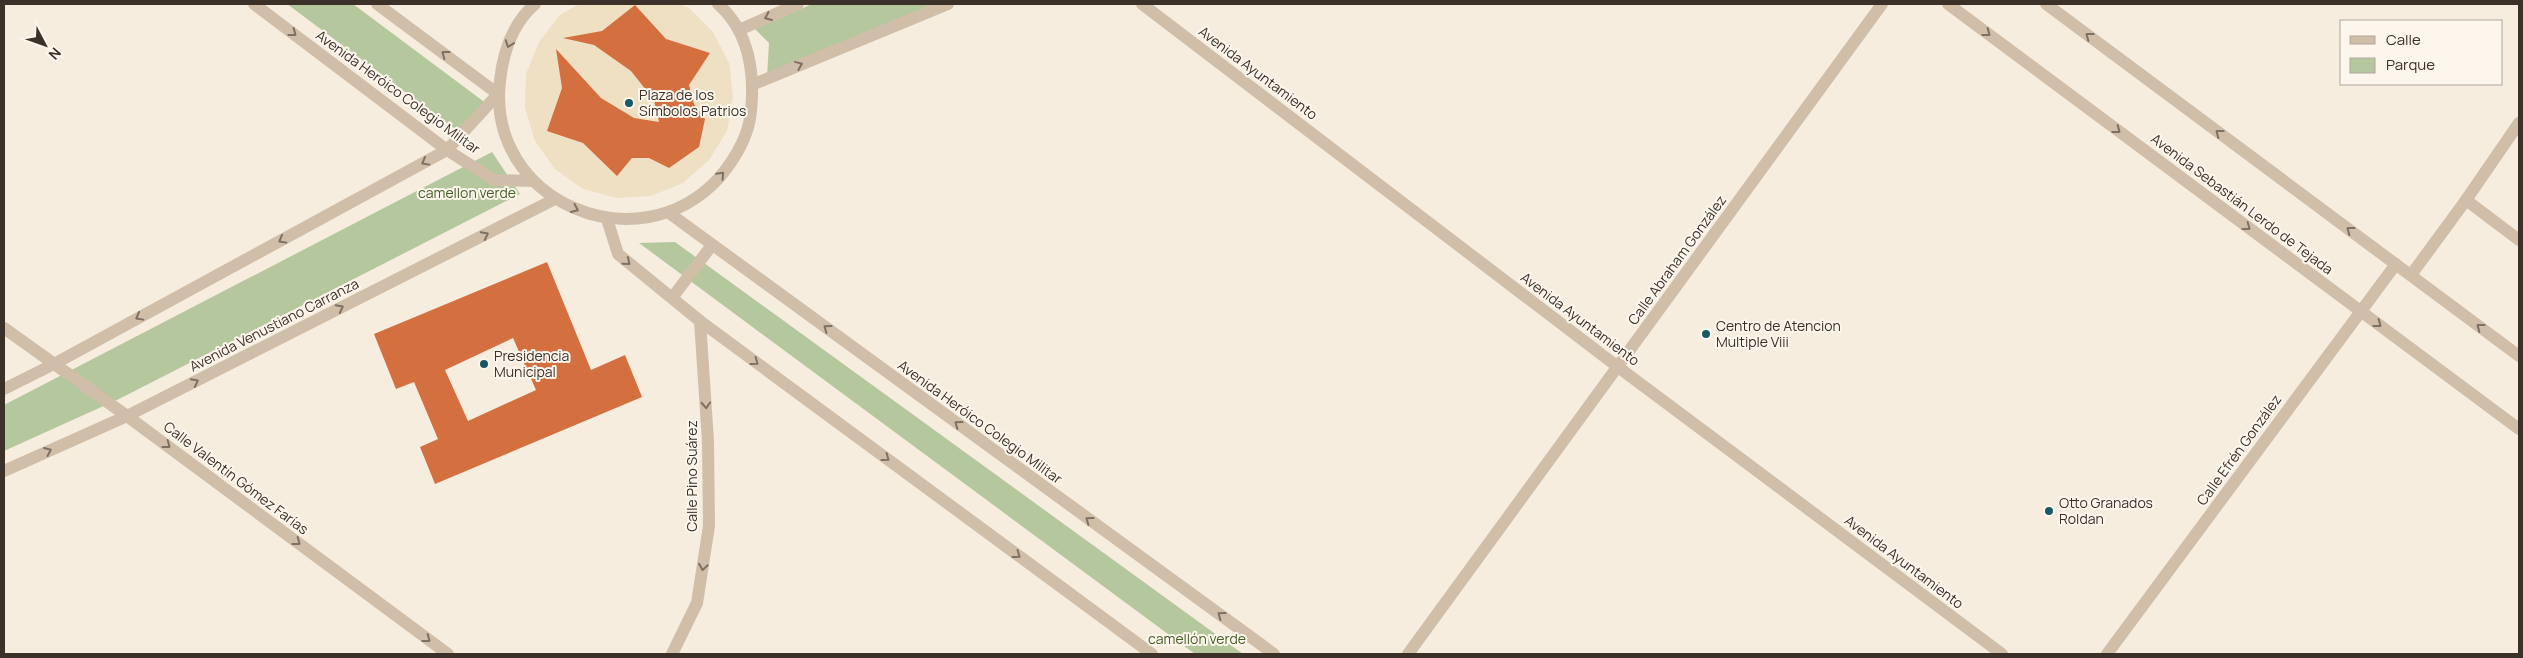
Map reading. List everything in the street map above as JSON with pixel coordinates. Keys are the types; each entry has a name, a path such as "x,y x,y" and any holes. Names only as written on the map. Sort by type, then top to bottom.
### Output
{"street":[{"name":"Avenida Heróico Colegio Militar","path":"254,4 447,150 494,180 533,181"},
{"path":"377,4 498,94"},
{"path":"535,4 513,33 502,63 498,94 502,126 514,155 533,181 555,199 580,212 607,219 638,220 669,213 705,193 733,162 750,125 754,84 749,56 738,30 718,4"},
{"path":"738,30 798,4"},
{"path":"754,84 948,4"},
{"name":"Avenida Ayuntamiento","path":"1142,4 1618,367 2002,654"},
{"name":"Calle Abraham González","path":"1408,654 1882,4"},
{"name":"Avenida Sebastián Lerdo de Tejada","path":"1948,4 2519,429"},
{"path":"2046,4 2519,356"},
{"path":"4,389 54,364 447,150 498,94"},
{"path":"2411,275 2519,123"},
{"name":"Avenida Venustiano Carranza","path":"4,472 128,416 555,199"},
{"path":"2466,200 2519,240"},
{"name":"Avenida Heróico Colegio Militar","path":"669,213 1274,654"},
{"path":"607,219 618,254 700,322 1152,654"},
{"path":"672,298 712,245"},
{"name":"Calle Efrén González","path":"2108,654 2396,264"},
{"name":"Calle Pino Suárez","path":"672,654 697,603 709,526 708,441 700,322"},
{"name":"Calle Valentín Gómez Farías","path":"4,328 128,416 448,654"}],"green space":[{"path":"287,4 353,4 483,101 483,119 462,134"},
{"path":"812,4 935,4 767,77 769,43 755,29"},
{"name":"camellon verde","path":"492,152 520,194 119,399 4,451 4,405"},
{"name":"camellón verde","path":"675,242 1243,654 1195,654 639,243"}],"shaded area":[{"name":"Plaza de los Símbolos Patrios","path":"579,4 680,4 689,8 713,32 729,63 733,97 727,131 709,160 683,183 651,196 617,198 583,189 555,169 535,141 525,108 526,74 539,42 560,15"}],"building":[{"path":"635,5 666,39 710,53 689,85 694,104 705,119 699,147 669,168 649,158 632,158 617,176 583,143 547,131 562,88 556,49 601,98 634,118 659,122 654,100 631,71 594,45 563,38 602,31"},
{"path":"547,262 591,370 625,355 642,397 435,484 420,447 438,439 414,382 396,389 374,334","holes":["513,338 536,390 468,421 445,370"]}],"place":[{"name":"Plaza de los Símbolos Patrios","path":"629,103"},
{"name":"Centro de Atencion Multiple Viii","path":"1706,334"},
{"name":"Presidencia Municipal","path":"484,364"},
{"name":"Otto Granados Roldan","path":"2049,511"}]}
